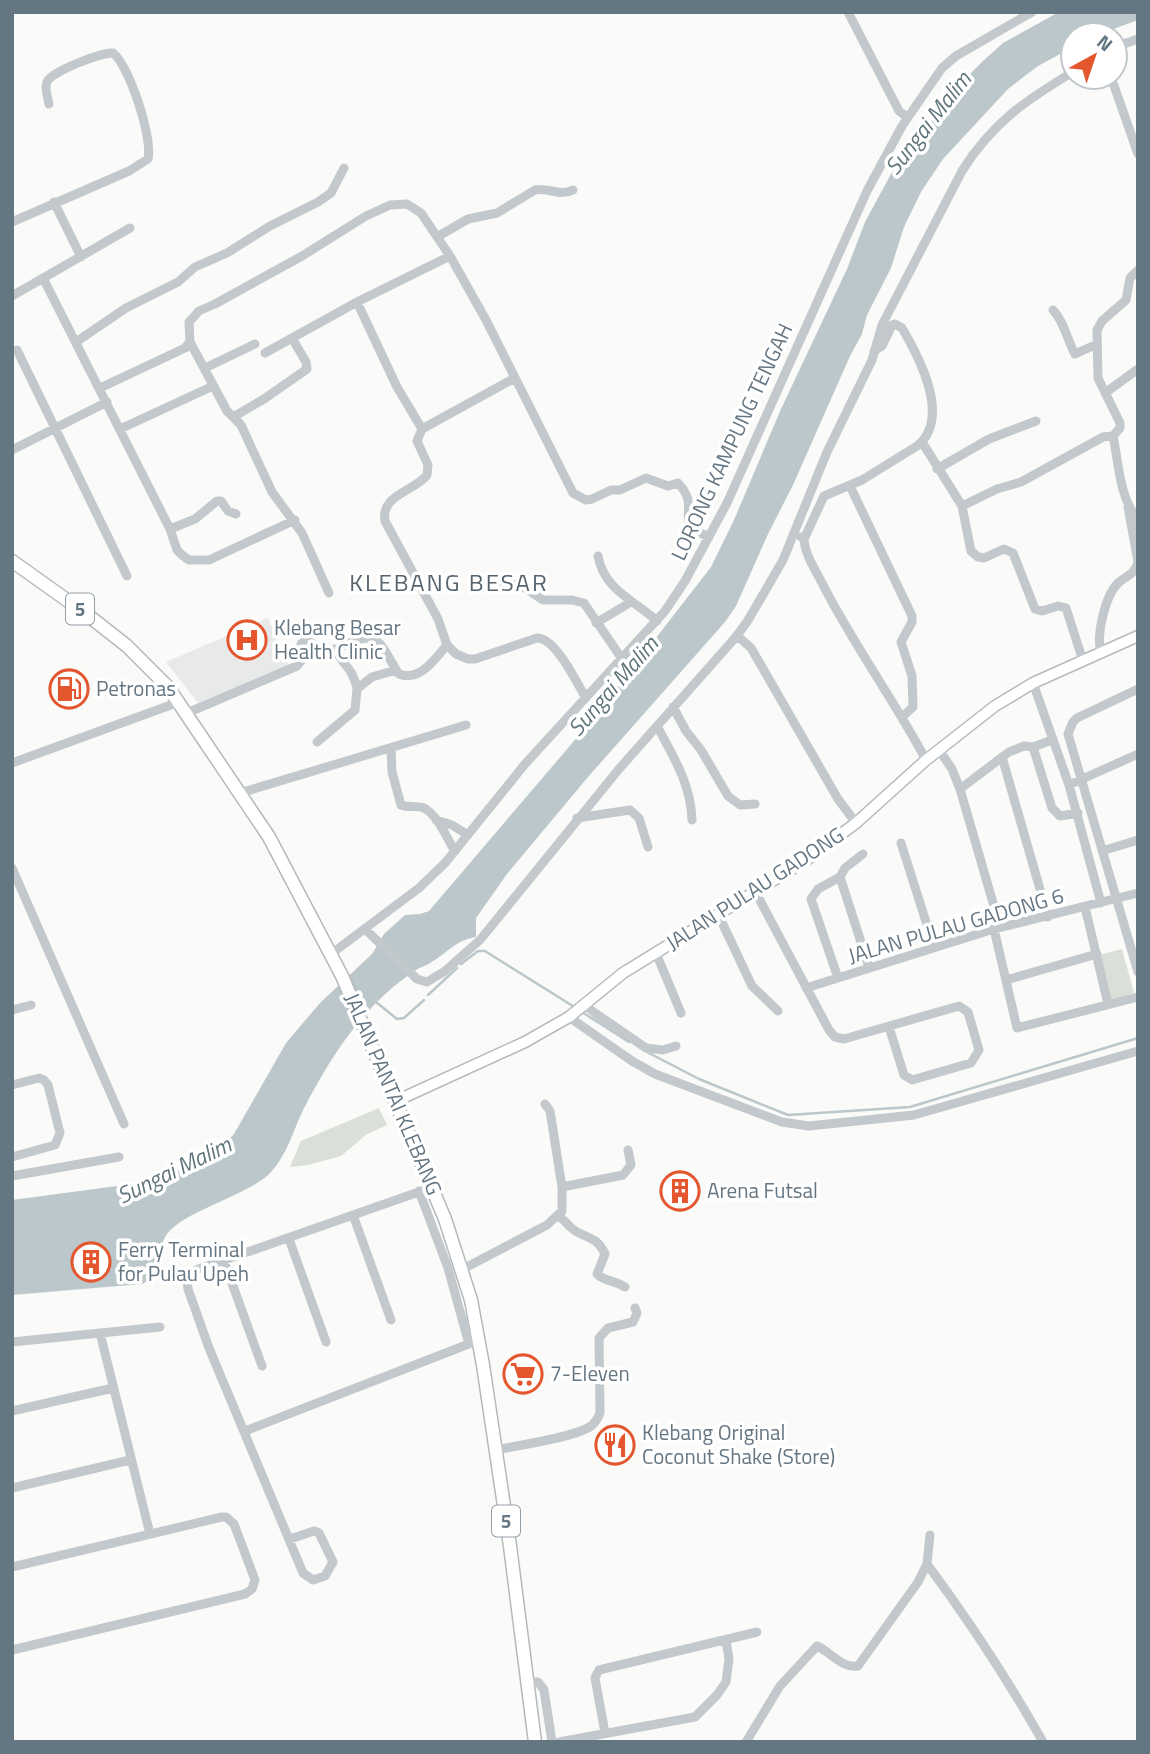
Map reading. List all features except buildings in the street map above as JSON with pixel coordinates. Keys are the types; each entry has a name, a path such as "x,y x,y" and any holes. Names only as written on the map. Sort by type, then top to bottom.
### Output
{"highway":[{"name":"JALAN PANTAI KLEBANG","path":"12,561 127,646 155,673 179,702 269,837 342,976 433,1187 463,1269 495,1450 535,1742"}],"main road":[{"name":"JALAN PULAU GADONG","path":"396,1101 525,1042 577,1010 623,973 805,861 856,823 926,760 995,706 1033,683 1138,636"}],"street":[{"path":"848,12 899,111 907,117"},
{"name":"LORONG KAMPUNG TENGAH","path":"331,954 431,878 525,764 657,621 685,581 727,503 867,191 907,117 942,68 956,56 1032,12"},
{"path":"13,220 143,164 150,154 134,90 119,58 113,52 104,52 55,74 47,81 46,86 49,104"},
{"path":"366,930 417,979 423,982 433,980 480,940 577,818 735,638 783,560 827,452 872,360 881,325 942,206 986,136 1020,104 1059,80"},
{"path":"1116,91 1138,154"},
{"path":"76,342 127,308 178,282 195,267 227,253 270,226 318,202 331,193 344,168"},
{"path":"437,237 468,219 498,213 535,190 542,188 562,194 573,190"},
{"path":"54,202 81,257"},
{"path":"330,593 295,520 272,492 242,425 233,417 213,386 190,342 189,322 199,311 390,205 407,204 415,207 450,256 573,493 586,500 611,490 621,490 646,478 668,486 678,483 689,499 690,527 709,537"},
{"path":"12,296 44,280 130,228"},
{"path":"265,353 357,302 450,256"},
{"path":"962,506 997,489 1021,482 1103,437 1113,436 1119,428 1120,423 1098,378 1099,325 1126,300 1130,278 1138,270"},
{"path":"44,280 181,555 189,560 209,560 295,520"},
{"path":"357,302 397,387 422,429"},
{"path":"1054,310 1074,354 1097,344"},
{"path":"874,351 882,346 892,325 902,328 920,364 932,401 931,418 922,442 850,486 824,496 804,539 806,551 835,609 926,760"},
{"path":"233,417 264,400 307,369 306,362 292,338"},
{"path":"100,388 185,348 190,342"},
{"path":"205,368 255,344"},
{"path":"17,350 127,576"},
{"path":"1105,393 1138,369"},
{"path":"515,378 422,429 417,441 428,465 427,475 420,483 389,503 384,515 385,521 438,618 447,645 456,654 468,659 483,657 537,638 546,639 555,648 586,698"},
{"path":"120,429 213,386"},
{"path":"12,450 107,402"},
{"path":"937,470 989,439 1036,421"},
{"path":"1101,653 1099,637 1109,598 1118,584 1131,575 1138,563 1113,436"},
{"path":"922,442 937,470 962,506 971,551 984,558 1004,549 1013,552 1034,609 1042,611 1058,606 1066,608 1083,661"},
{"path":"850,486 912,616 912,622 901,642 912,676 913,707 902,717"},
{"path":"170,529 195,519 217,501 221,501 228,511 236,514"},
{"path":"1128,507 1138,520"},
{"path":"794,533 804,539"},
{"path":"598,556 604,575 614,589 657,621"},
{"path":"501,586 522,586 543,600 578,600 584,603 622,659"},
{"path":"596,623 631,602"},
{"path":"187,713 297,666 301,661 301,644 306,640 323,651 336,649 357,639 370,638 383,646 396,670 403,676 419,673 430,665 447,645"},
{"path":"735,638 741,639 751,648 838,799 856,823"},
{"path":"317,742 355,710 357,689 352,671 341,660 336,649"},
{"path":"357,689 372,677 396,670"},
{"path":"1033,683 1078,813 1101,902"},
{"path":"1138,689 1077,718 1068,734 1116,899 1134,946 1138,972"},
{"path":"12,763 179,702"},
{"path":"673,707 685,731 701,750 728,796 740,805 755,804"},
{"path":"240,793 466,725"},
{"path":"657,726 682,773 690,799 692,820"},
{"path":"960,789 1016,748 1033,747 1052,740"},
{"path":"1033,747 1052,808 1060,816 1078,813"},
{"path":"391,748 392,772 401,805 423,808 436,820 455,851"},
{"path":"939,750 960,789 997,928 1017,1028 1138,997"},
{"path":"1069,785 1138,754"},
{"path":"1002,757 1048,917"},
{"path":"577,818 630,810 639,818 648,847"},
{"path":"436,820 452,825 468,835"},
{"path":"1102,851 1138,841"},
{"path":"901,843 934,947"},
{"path":"838,978 811,899 818,889 839,877 863,854"},
{"path":"12,868 124,1124"},
{"path":"839,877 869,967"},
{"path":"757,892 806,988 835,1037 844,1039 954,1006 964,1008 968,1012 979,1049 971,1063 916,1080 904,1075 889,1027"},
{"name":"JALAN PULAU GADONG 6","path":"806,988 997,928 1138,893"},
{"path":"1085,907 1108,1004"},
{"path":"718,914 752,986 778,1011"},
{"path":"656,953 681,1013"},
{"path":"1006,979 1097,954"},
{"path":"12,1010 31,1005"},
{"path":"577,1010 587,1007 646,1048 663,1050 676,1046"},
{"path":"577,1010 632,1061 655,1074 782,1122 809,1126 914,1115 1138,1051"},
{"path":"12,1085 39,1078 44,1080 48,1085 60,1133 55,1145 12,1157"},
{"path":"463,1269 559,1216 563,1207 562,1187 550,1111 545,1104"},
{"path":"562,1187 623,1175 631,1165 628,1150"},
{"path":"12,1176 119,1157"},
{"path":"290,1539 314,1531 319,1533 333,1562 326,1576 317,1580 306,1576 290,1539 245,1431 209,1348 187,1284 188,1277 196,1270 433,1187"},
{"path":"245,1431 474,1342 419,1191"},
{"path":"353,1215 391,1320"},
{"path":"559,1216 575,1231 600,1243 606,1254 597,1274 625,1287"},
{"path":"289,1239 326,1342"},
{"path":"224,1261 262,1366"},
{"path":"495,1450 592,1426 600,1413 597,1348 599,1338 608,1328 633,1322 637,1313 635,1308"},
{"path":"12,1342 160,1327"},
{"path":"100,1333 150,1534"},
{"path":"12,1411 113,1388"},
{"path":"12,1488 130,1460"},
{"path":"12,1567 226,1517 234,1524 254,1576 254,1584 245,1594 12,1650"},
{"path":"746,1742 780,1686 817,1646 844,1664 858,1666 918,1582 927,1564 930,1535"},
{"path":"927,1564 978,1633 1043,1742"},
{"path":"605,1733 595,1678 599,1670 757,1632"},
{"path":"559,1742 695,1717 726,1682 729,1660 726,1640"},
{"path":"527,1682 538,1682 544,1689 552,1742"}],"shaded area":[{"path":"1059,12 1138,12 1138,20 1129,23 1129,21 1059,21 1059,55 1038,66 1008,89 943,159 921,192 904,227 891,268 867,315 862,334 736,606 507,874 476,918 476,937 457,944 416,970 380,999 351,1032 325,1070 277,1165 260,1181 171,1229 162,1243 156,1276 142,1284 12,1295 12,1200 132,1184 173,1173 214,1155 234,1134 286,1043 320,1003 372,954 384,934 405,915 429,911 597,714 711,567 847,269 865,222 891,174 954,90 1003,43"},
{"name":"Klebang Besar Health Clinic","path":"268,618 289,665 198,703 166,662"},
{"path":"1122,949 1134,993 1111,1000 1099,955"},
{"path":"379,1108 387,1125 367,1134 341,1156 290,1167 301,1141"}],"waterway":[{"path":"461,964 478,951 485,951 576,1008"},
{"path":"428,995 457,968"},
{"path":"376,1002 397,1019 404,1018 424,1000"},
{"path":"582,1012 629,1042"},
{"path":"647,1052 699,1079 788,1115 910,1107 1138,1038"}],"place":[{"name":"Klebang Besar Health Clinic","path":"247,640"},
{"name":"Petronas","path":"69,689"},
{"name":"Arena Futsal","path":"680,1191"},
{"name":"Ferry Terminal for Pulau Upeh","path":"91,1262"},
{"name":"7-Eleven","path":"523,1374"},
{"name":"Klebang Original Coconut Shake (Store)","path":"615,1445"}],"district":[{"name":"KLEBANG BESAR","path":"449,583"}],"water label":[{"name":"Sungai Malim","path":"928,123"},
{"name":"Sungai Malim","path":"613,686"},
{"name":"Sungai Malim","path":"174,1170"}]}
